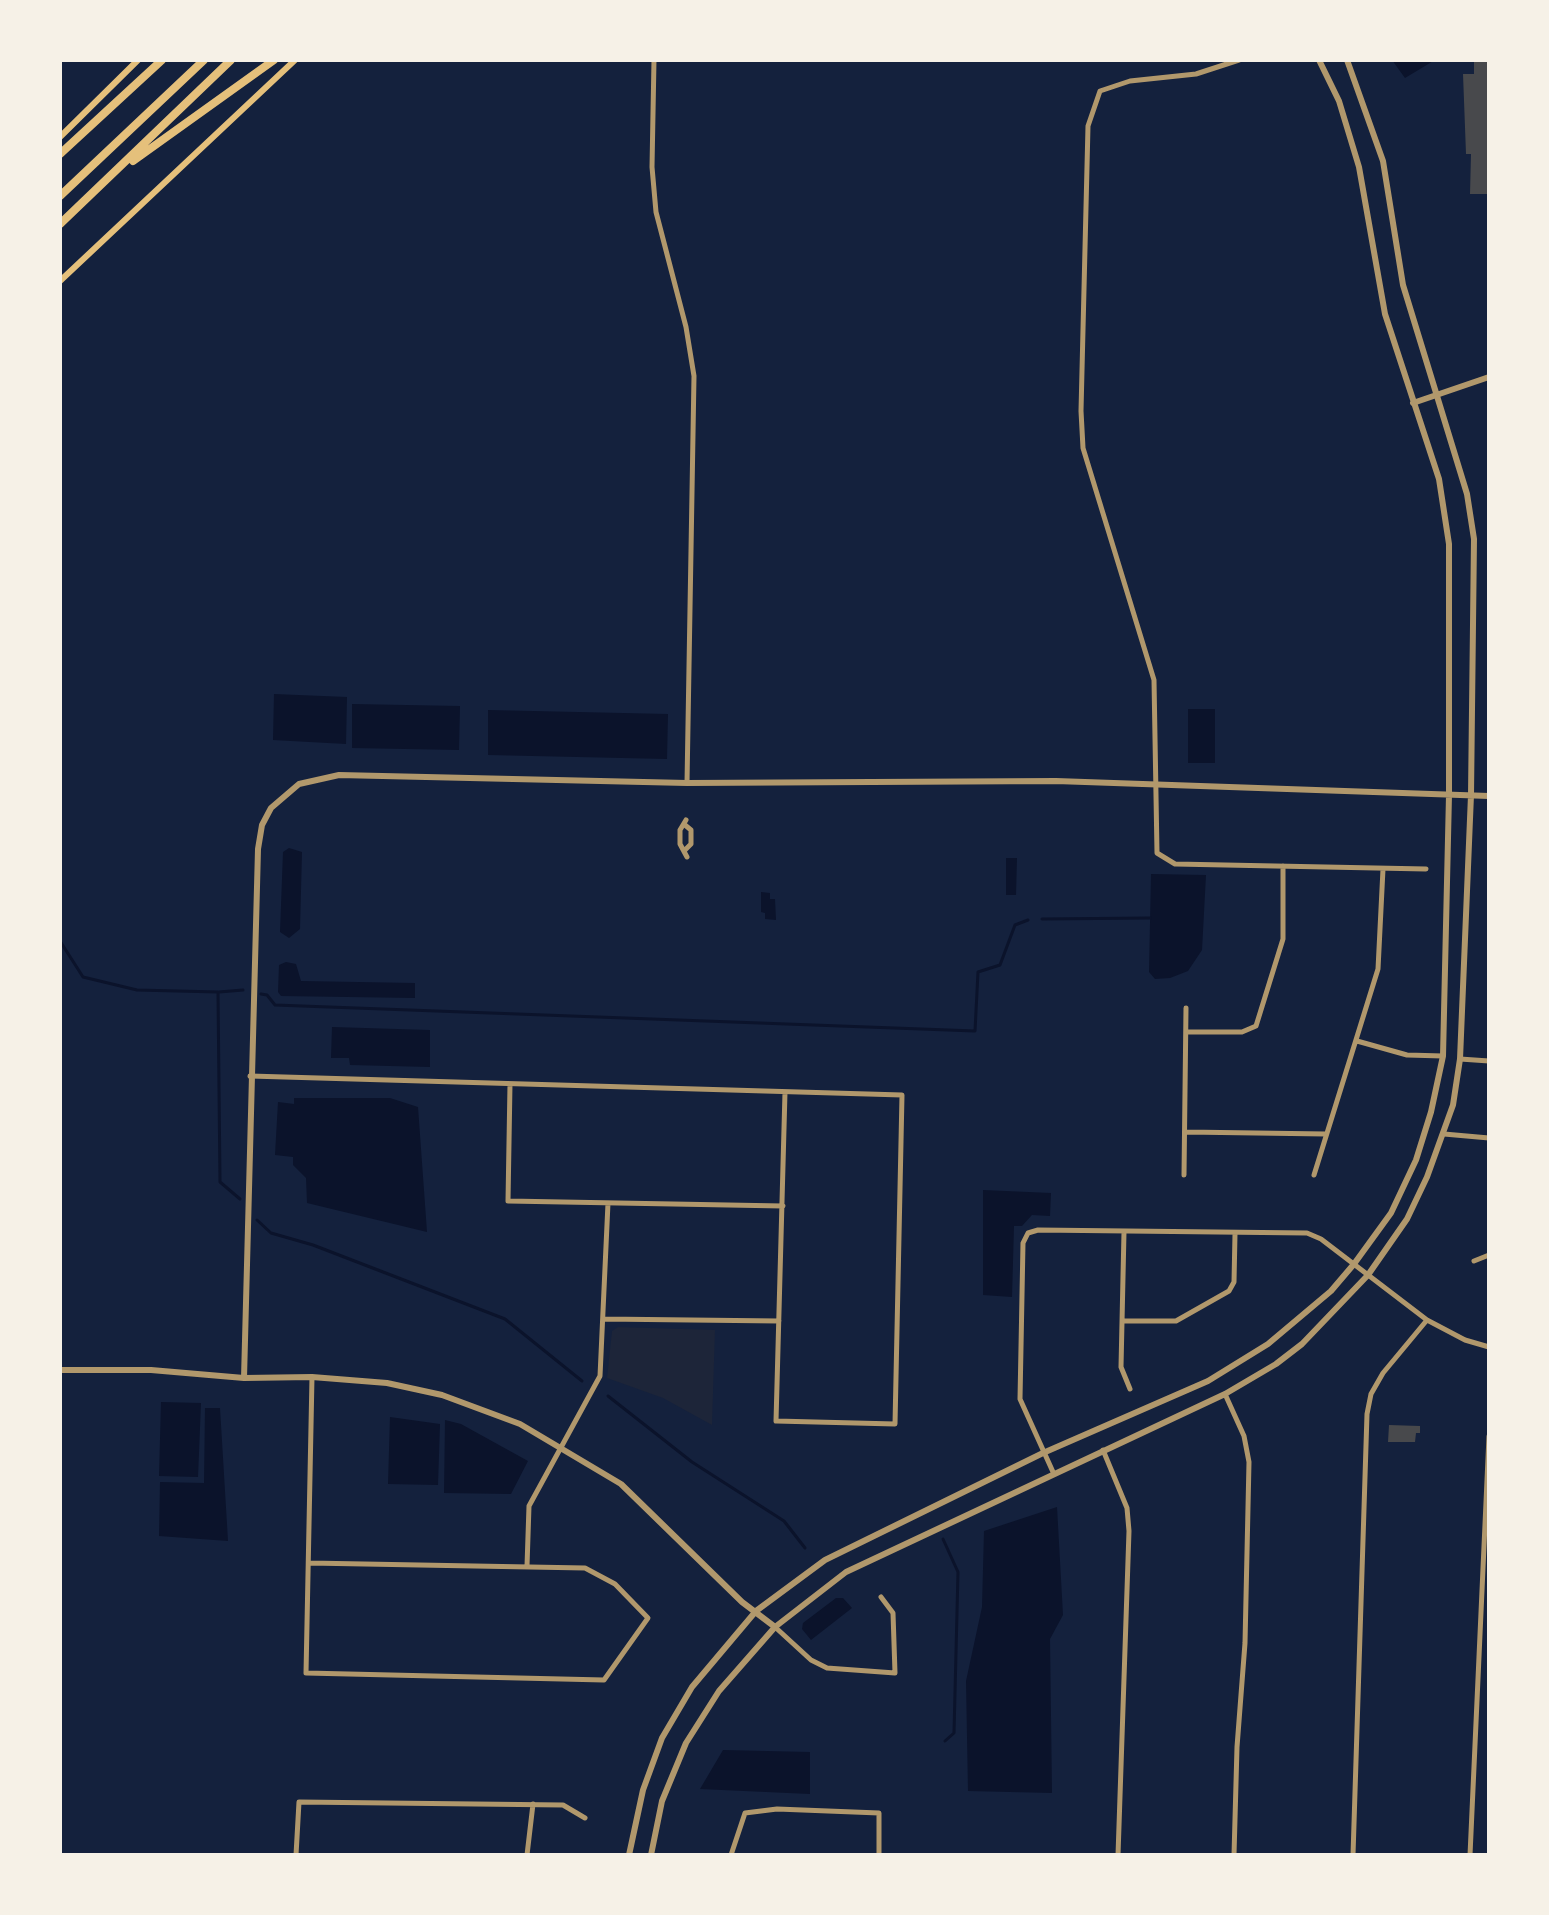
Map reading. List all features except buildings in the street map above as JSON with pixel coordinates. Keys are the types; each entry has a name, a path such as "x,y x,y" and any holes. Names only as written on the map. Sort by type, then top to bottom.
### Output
{"highway":[{"path":"60,154 162,60"},
{"path":"60,196 204,60"},
{"path":"60,224 231,60"},
{"path":"116,172 274,60"}],"main road":[{"path":"60,137 138,60"},
{"path":"60,281 295,60"}],"street":[{"path":"654,60 652,167 656,212 686,327 694,376 687,783"},
{"path":"1239,60 1196,74 1130,81 1100,91 1088,126 1081,353 1083,448 1154,680 1159,784 1156,847 1167,862 1426,869"},
{"path":"629,1855 643,1790 662,1738 692,1687 756,1611 825,1560 1043,1453 1239,1364 1293,1326 1331,1291 1391,1213 1416,1160 1431,1112 1443,1056 1449,795 1448,532 1439,479 1385,314 1350,132 1319,60"},
{"path":"651,1855 662,1801 686,1743 719,1691 775,1627 846,1572 1053,1472 1225,1394 1302,1344 1368,1275 1407,1219 1444,1134 1460,1059 1471,795 1474,539 1467,494 1403,285 1383,161 1347,60"},
{"path":"1413,403 1489,377"},
{"path":"244,1378 258,849 262,825 282,794 316,778 339,775 687,783 1159,784 1489,796"},
{"path":"686,822 691,830 691,844 686,853 680,844 680,830 686,822"},
{"path":"1187,1032 1242,1032 1256,1026 1283,939 1283,866"},
{"path":"1314,1175 1378,969 1383,869"},
{"path":"1184,1175 1186,1008"},
{"path":"1357,1041 1407,1055 1489,1061"},
{"path":"250,1076 902,1095 895,1424 776,1421 785,1092"},
{"path":"510,1084 508,1201 783,1206"},
{"path":"1186,1132 1326,1134"},
{"path":"1444,1134 1489,1138"},
{"path":"527,1566 529,1506 600,1376 608,1203"},
{"path":"1053,1472 1020,1399 1023,1243 1028,1233 1038,1230 1307,1233 1354,1264 1427,1320 1465,1340 1489,1347"},
{"path":"1124,1232 1125,1321 1121,1367 1130,1389"},
{"path":"1125,1321 1176,1321 1229,1291 1234,1282 1235,1233"},
{"path":"1474,1261 1489,1255"},
{"path":"603,1319 779,1321"},
{"path":"1353,1855 1367,1414 1371,1394 1383,1373 1427,1320"},
{"path":"60,1370 151,1370 244,1378 312,1377 387,1383 442,1395 497,1414 561,1445 621,1484 756,1611 811,1660 827,1668 895,1673 893,1613 881,1597"},
{"path":"309,1563 585,1568 615,1584 648,1618 604,1680 306,1673 312,1377"},
{"path":"1225,1394 1244,1436 1249,1462 1245,1643 1237,1747 1234,1855"},
{"path":"1470,1855 1489,1436"},
{"path":"1103,1450 1127,1508 1129,1531 1118,1855"},
{"path":"296,1855 299,1802 563,1805 585,1818"},
{"path":"527,1855 533,1804"},
{"path":"731,1855 745,1813 777,1809 879,1813 879,1855"}],"shaded area":[{"path":"1392,60 1435,60 1405,78"},
{"path":"274,694 347,697 346,744 273,740"},
{"path":"352,704 460,706 459,750 352,748"},
{"path":"1188,709 1215,709 1215,763 1188,763"},
{"path":"488,710 668,714 667,759 488,755"},
{"path":"289,848 302,852 300,929 289,938 280,932 283,852"},
{"path":"1006,858 1017,858 1016,895 1006,895"},
{"path":"1151,874 1206,875 1202,950 1188,971 1170,978 1155,979 1149,972"},
{"path":"761,892 770,893 770,899 775,899 776,920 765,919 765,913 761,912"},
{"path":"286,962 296,964 301,981 415,983 415,998 281,996 278,992 279,965"},
{"path":"332,1027 430,1030 430,1067 350,1065 349,1058 331,1058"},
{"path":"294,1098 390,1098 418,1107 427,1232 307,1203 306,1178 293,1165 293,1157 275,1155 278,1102 294,1104"},
{"path":"983,1190 1051,1193 1050,1216 1032,1215 1022,1226 1014,1226 1012,1297 983,1295"},
{"path":"618,1327 715,1330 712,1425 663,1398 607,1378 612,1331"},
{"path":"161,1402 201,1403 198,1477 159,1476"},
{"path":"205,1408 220,1408 228,1541 159,1536 160,1482 204,1483"},
{"path":"390,1417 440,1424 438,1485 388,1484"},
{"path":"445,1420 461,1424 528,1461 511,1494 444,1493"},
{"path":"1057,1507 1063,1615 1050,1639 1052,1793 968,1791 966,1681 982,1607 984,1531"},
{"path":"836,1598 843,1598 852,1608 811,1640 802,1629 803,1623"},
{"path":"723,1750 810,1752 810,1794 700,1789"}],"waterway":[{"path":"1042,919 1150,918"},
{"path":"261,994 267,995 275,1005 975,1031 978,972 1000,965 1015,925 1028,920"},
{"path":"60,941 83,977 137,990 218,992 220,1182 240,1199"},
{"path":"219,992 243,990"},
{"path":"257,1220 271,1233 313,1245 505,1319 582,1381"},
{"path":"608,1396 692,1462 784,1521 805,1548"},
{"path":"943,1539 958,1572 954,1733 945,1741"}]}
